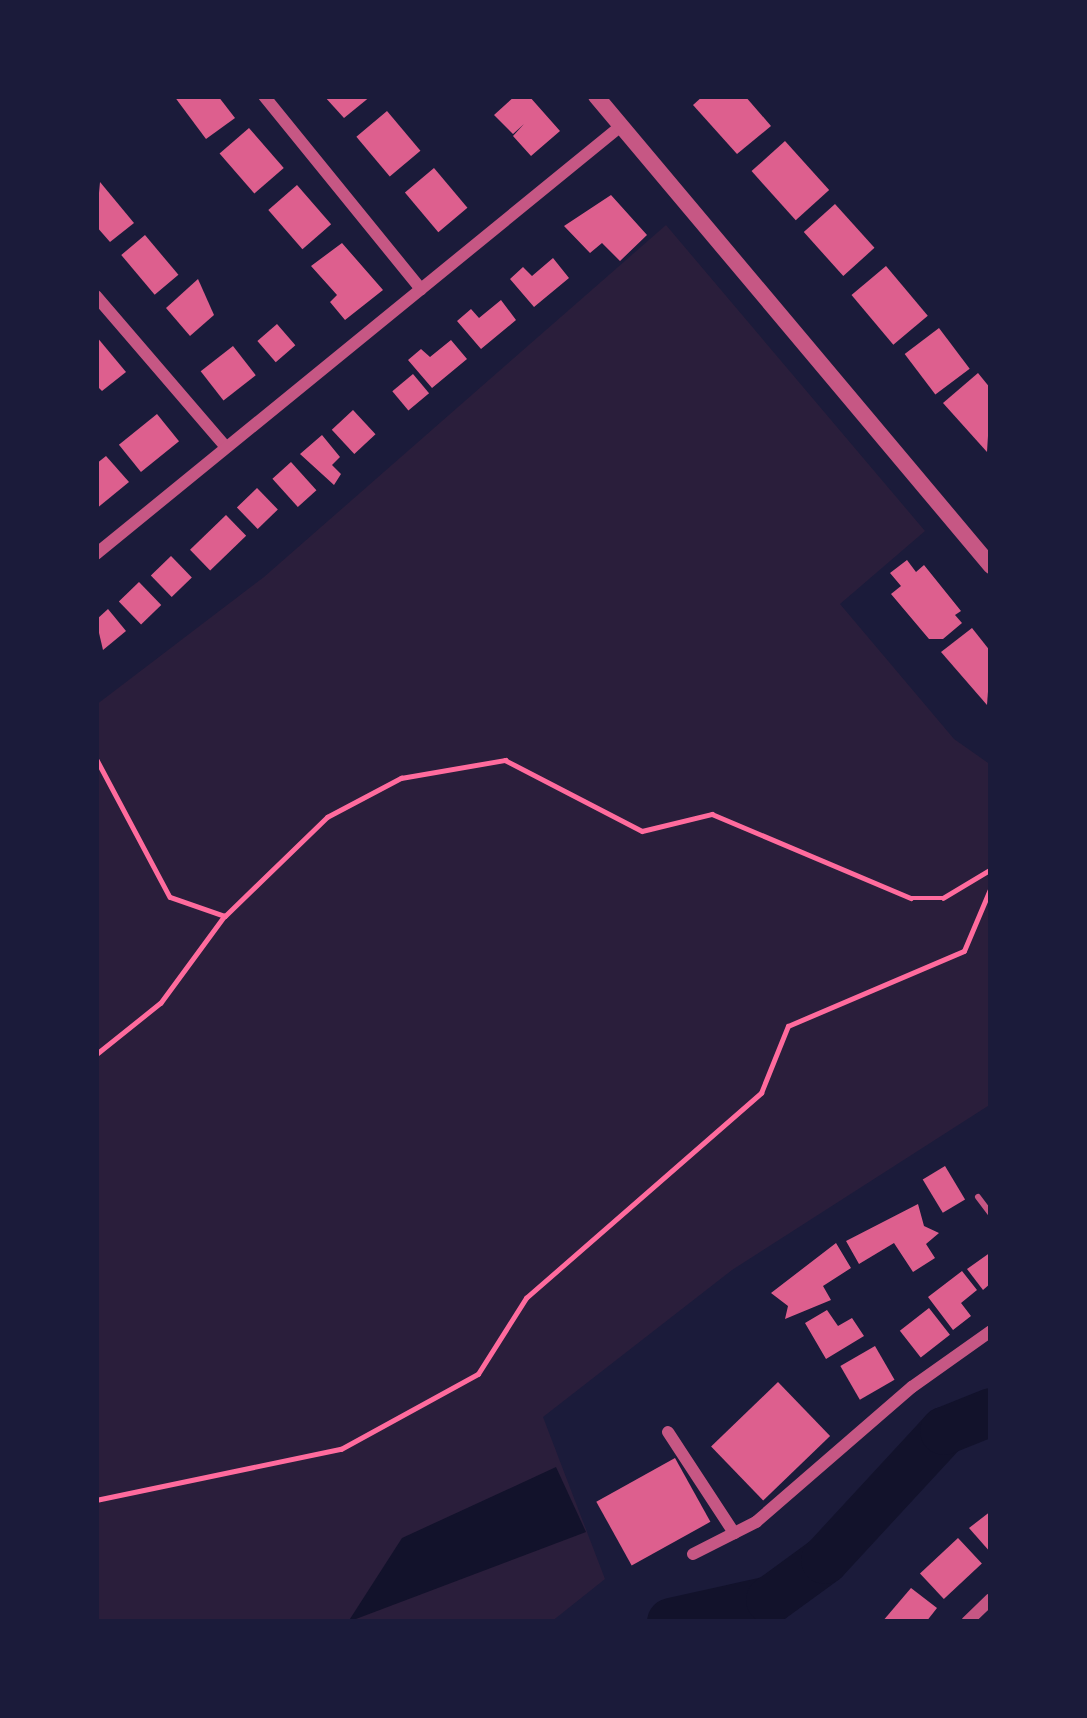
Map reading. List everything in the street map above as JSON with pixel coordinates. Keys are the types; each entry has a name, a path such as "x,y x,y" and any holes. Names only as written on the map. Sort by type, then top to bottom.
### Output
{"street":[{"path":"264,96 421,289"},
{"path":"596,96 991,566"},
{"path":"96,554 621,125"},
{"path":"96,296 226,446"},
{"path":"693,1554 734,1533 991,1330"},
{"path":"668,1432 734,1533"},
{"path":"967,1622 991,1599"}],"lane":[{"path":"978,1197 991,1214"}],"path":[{"path":"96,758 170,897 225,916"},
{"path":"96,1055 161,1003 225,916 327,817 401,778 505,760 643,831 712,814 911,898 943,898 991,869"},
{"path":"96,1500 341,1449 478,1374 526,1298 761,1093 788,1026 964,951 991,886"}],"shaded area":[{"path":"666,225 925,531 840,604 954,739 991,765 991,1104 732,1270 543,1417 605,1579 551,1622 96,1622 96,705 264,577"},
{"path":"556,1467 586,1532 348,1622 402,1538"}],"building":[{"path":"174,96 218,96 235,118 206,139"},
{"path":"324,96 371,96 344,118"},
{"path":"515,96 529,96 560,131 531,156 513,136 524,124 513,134 494,115"},
{"path":"703,96 745,96 771,126 737,154 693,105"},
{"path":"387,111 420,151 390,177 356,137"},
{"path":"249,128 284,168 254,194 220,154"},
{"path":"785,141 829,190 796,220 752,171"},
{"path":"434,168 467,208 438,232 405,192"},
{"path":"100,182 134,223 110,242 96,226"},
{"path":"297,185 331,224 302,249 268,210"},
{"path":"611,195 647,235 620,261 602,243 590,253 564,226"},
{"path":"835,204 874,248 843,276 804,232"},
{"path":"145,235 178,275 155,295 121,255"},
{"path":"342,243 383,290 345,320 330,302 337,295 311,266"},
{"path":"553,258 569,278 534,307 510,279 523,267 532,276"},
{"path":"886,266 928,316 893,345 852,295"},
{"path":"198,279 214,315 190,336 166,308"},
{"path":"501,300 516,320 481,349 457,321 471,309 479,318"},
{"path":"277,324 295,345 276,362 257,341"},
{"path":"939,328 970,369 935,395 905,354"},
{"path":"96,336 126,372 102,391 96,385"},
{"path":"451,340 467,359 432,388 408,360 421,349 430,357"},
{"path":"233,346 256,375 223,400 201,371"},
{"path":"978,373 991,389 987,452 943,403"},
{"path":"413,374 429,393 408,411 392,391"},
{"path":"353,410 376,434 354,454 332,430"},
{"path":"157,414 179,441 141,472 119,445"},
{"path":"322,435 340,457 332,465 341,474 334,485 300,454"},
{"path":"106,456 129,482 96,509 96,464"},
{"path":"291,462 316,490 298,507 272,479"},
{"path":"257,488 278,510 258,529 237,507"},
{"path":"226,515 246,536 210,571 190,550"},
{"path":"171,556 192,578 172,597 151,575"},
{"path":"907,560 916,572 924,565 961,611 955,615 962,623 943,639 929,639 891,594 901,586 890,573"},
{"path":"139,582 161,605 141,624 119,601"},
{"path":"108,609 126,631 103,650 96,620"},
{"path":"972,628 991,652 987,705 941,652"},
{"path":"945,1166 965,1199 943,1213 923,1179"},
{"path":"918,1204 924,1226 939,1233 926,1244 935,1258 913,1272 894,1243 859,1264 846,1241"},
{"path":"836,1243 851,1268 823,1286 831,1300 785,1319 788,1306 771,1293"},
{"path":"991,1252 991,1283 983,1290 967,1269"},
{"path":"962,1271 977,1290 961,1303 971,1316 953,1330 928,1297"},
{"path":"929,1308 950,1335 921,1358 900,1331"},
{"path":"827,1310 838,1326 852,1318 864,1336 826,1359 805,1323"},
{"path":"875,1346 894,1380 860,1400 840,1366"},
{"path":"778,1382 830,1436 763,1501 711,1447"},
{"path":"675,1458 710,1522 632,1565 596,1502"},
{"path":"991,1511 991,1553 969,1528"},
{"path":"958,1538 982,1564 944,1599 920,1573"},
{"path":"911,1588 937,1608 926,1622 882,1622"}],"waterway":[{"path":"671,1622 770,1600 825,1560 944,1431 991,1412"}]}
